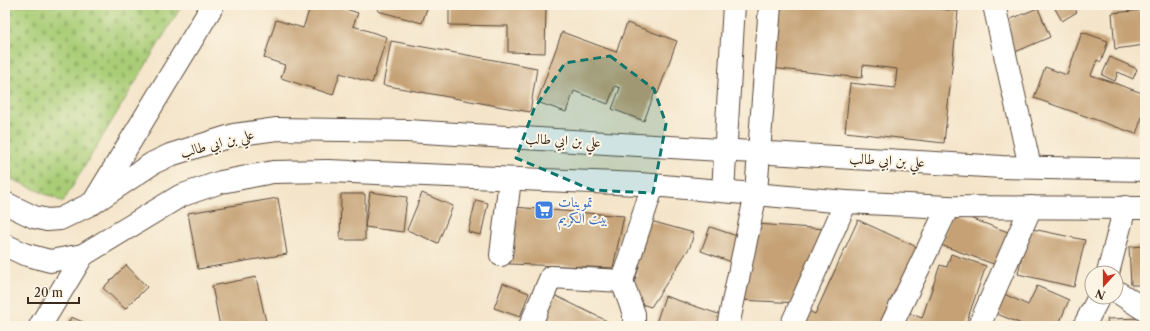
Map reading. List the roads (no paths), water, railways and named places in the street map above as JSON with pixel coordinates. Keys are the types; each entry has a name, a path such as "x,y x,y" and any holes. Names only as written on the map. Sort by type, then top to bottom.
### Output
{"main road":[{"path":"93,203 213,5"},
{"path":"723,191 734,5"},
{"path":"728,326 756,194 770,5"},
{"path":"994,5 1030,167"},
{"name":"علي بن ابي طالب","path":"5,203 47,220 60,219 93,203 153,163 170,155 234,135 278,129 407,131 1030,167 1145,170"},
{"path":"5,245 24,254 50,261 83,255 180,196 221,182 273,172 328,171 654,185 846,202 948,207 1135,208 1111,265"},
{"path":"500,255 510,179"},
{"path":"634,326 634,314 622,281 654,185"},
{"path":"792,326 846,202"},
{"path":"891,326 948,207"},
{"path":"979,326 1031,207"},
{"path":"40,326 83,255"},
{"path":"530,326 551,277 622,281"},
{"path":"1124,296 1145,310"},
{"path":"1084,326 1095,305"}],"place":[{"name":"تموينات بيت الكريم","path":"544,210"}]}
